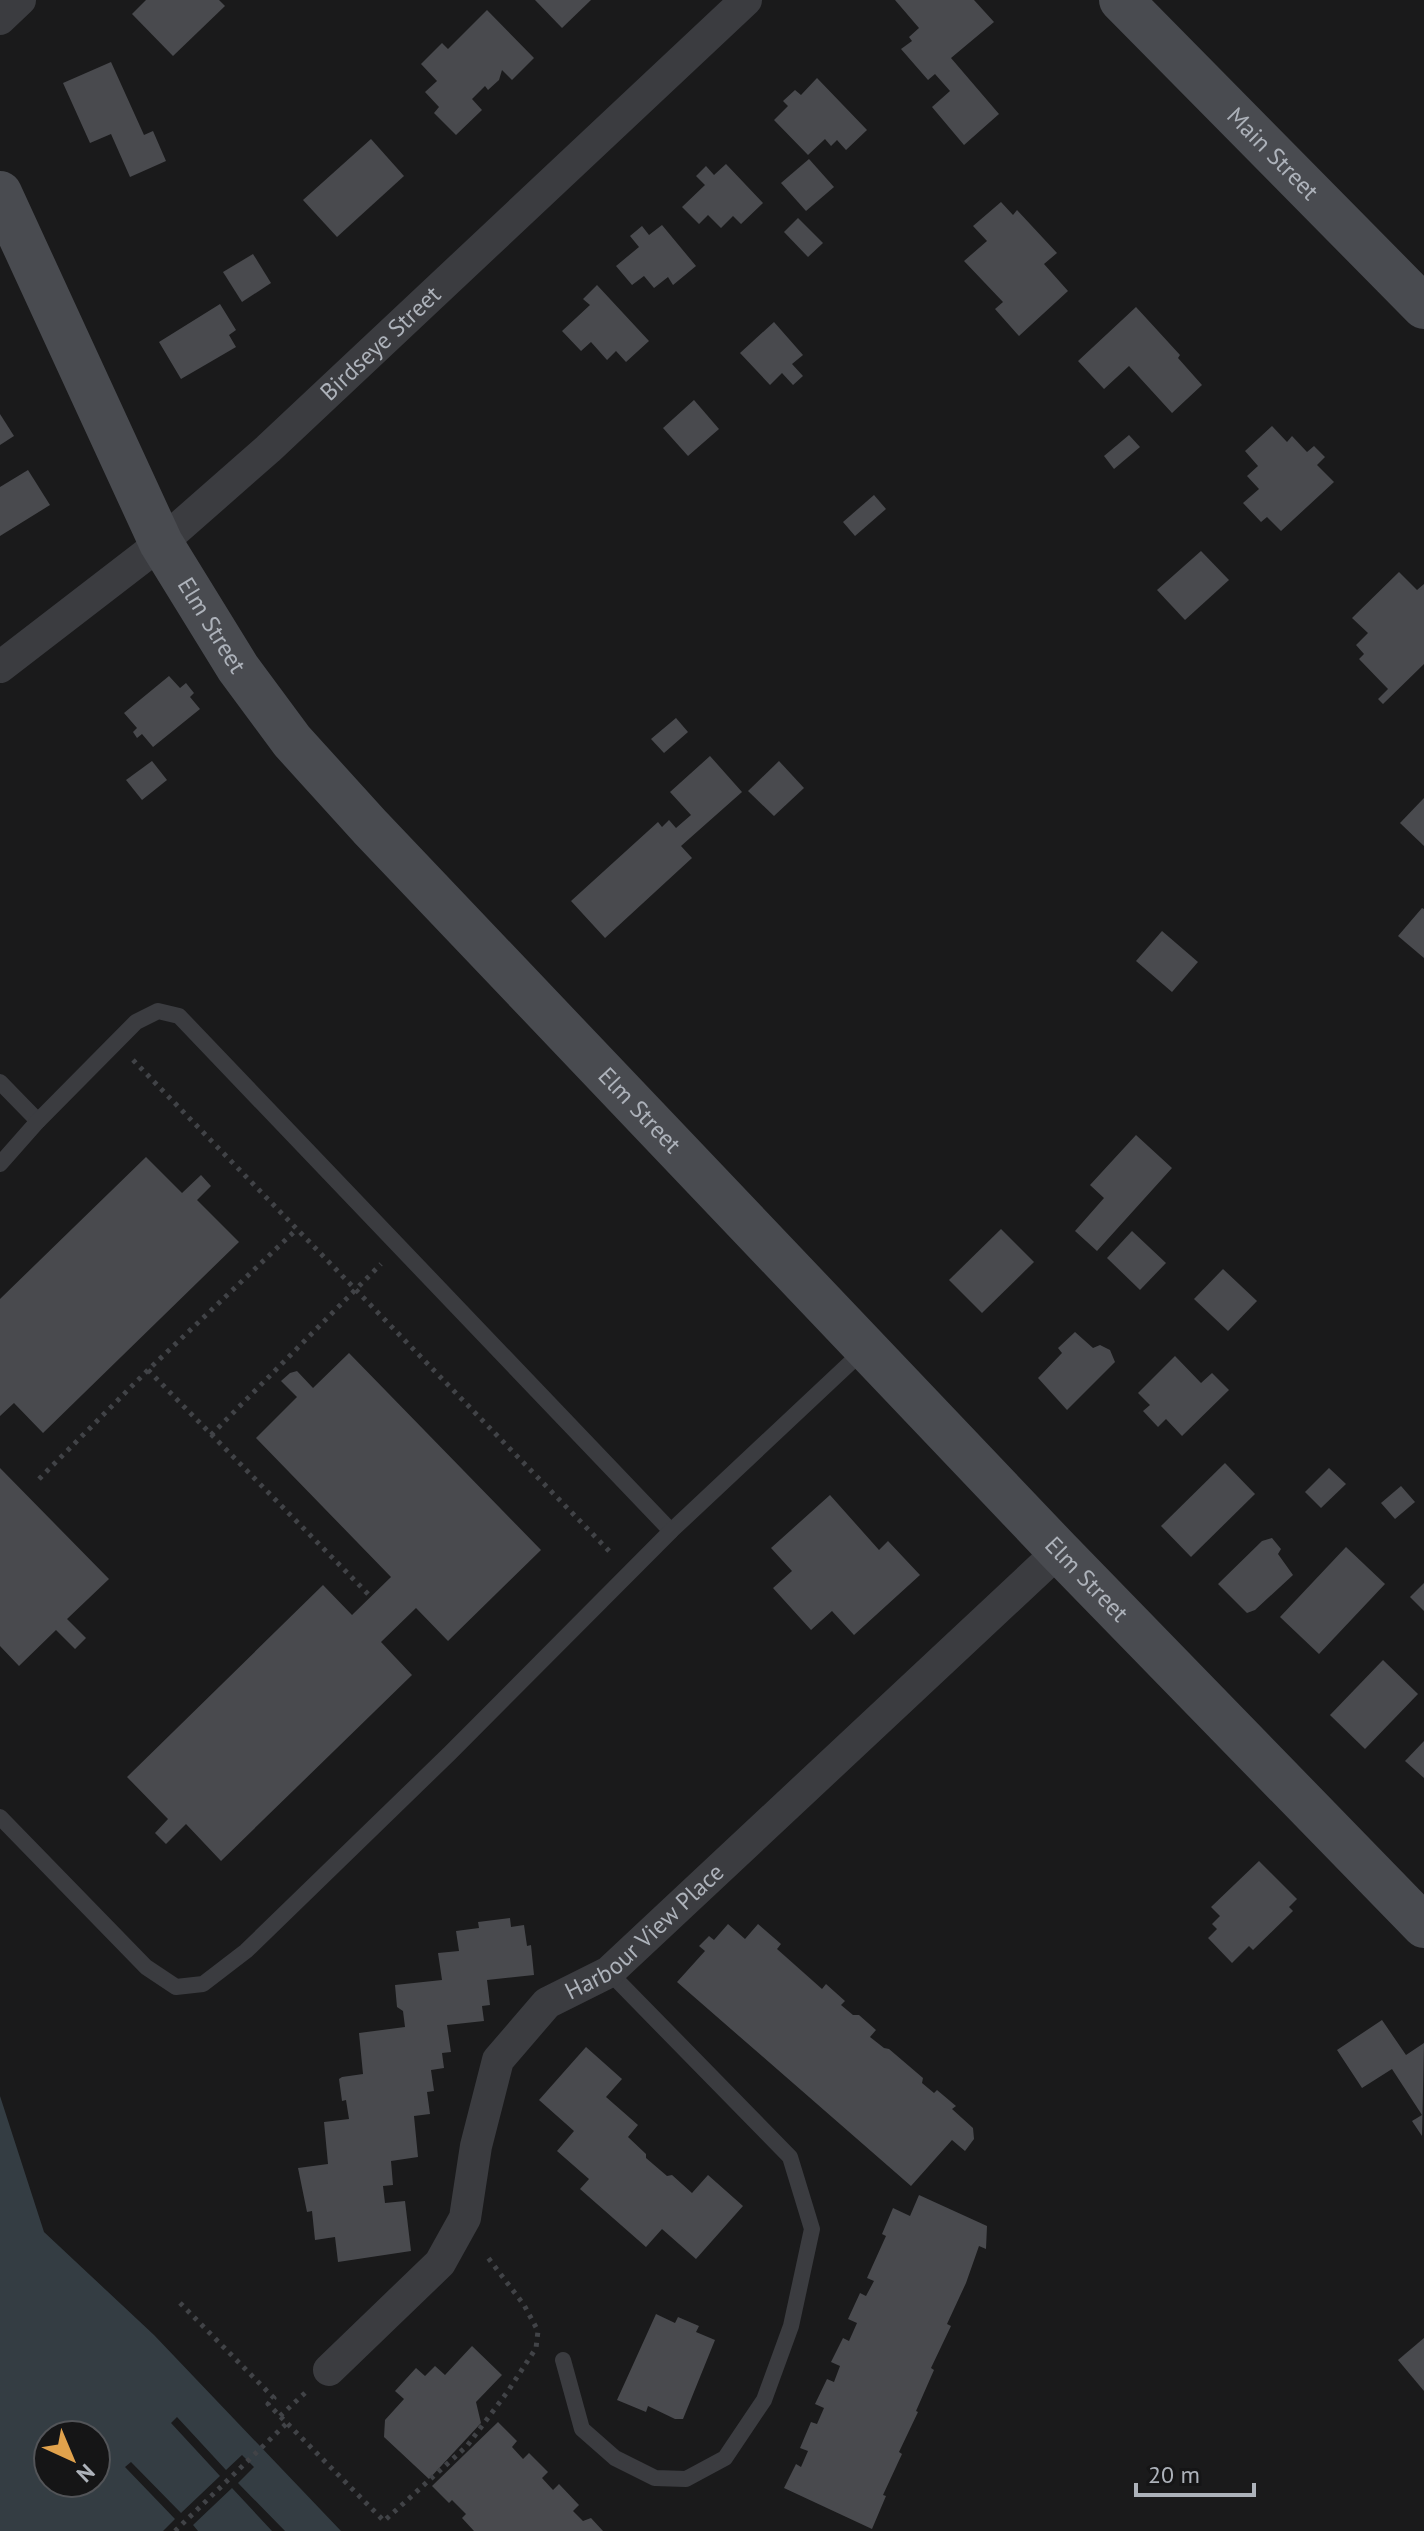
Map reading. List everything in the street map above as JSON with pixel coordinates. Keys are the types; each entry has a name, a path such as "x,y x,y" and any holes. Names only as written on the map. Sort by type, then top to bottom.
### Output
{"street":[{"path":"0,19 20,0"},
{"name":"Birdseye Street","path":"0,667 161,543 268,449 746,0"},
{"name":"Main Street","path":"1121,0 1424,307"},
{"name":"Elm Street","path":"0,193 161,543 238,668 302,752 391,850 1059,1551 1424,1926"},
{"name":"Harbour View Place","path":"329,2370 440,2263 465,2218 476,2146 498,2060 547,2003 609,1972 1059,1551"}],"lane":[{"path":"0,1164 136,1022 158,1011 179,1016 671,1531"},
{"path":"0,1082 38,1121"},
{"path":"0,1817 146,1967 176,1987 203,1984 246,1951 450,1753 671,1531 867,1347"},
{"path":"563,2360 582,2429 615,2458 655,2478 686,2479 725,2458 764,2400 791,2326 812,2229 790,2157 609,1972"}],"path":[{"path":"116,1042 611,1554"},
{"path":"39,1479 148,1370 297,1229"},
{"path":"211,1435 399,1247"},
{"path":"148,1370 371,1597"},
{"path":"180,2303 274,2398 268,2404 384,2521 467,2446 536,2348 538,2331 524,2305 462,2224"},
{"path":"175,2531 287,2423"}],"shaded area":[{"path":"0,2096 44,2232 154,2335 341,2531 0,2531"}],"pier":[{"path":"177,2417 226,2470 242,2455 254,2467 238,2483 285,2531 272,2531 232,2488 193,2525 198,2531 163,2531 175,2519 125,2467 131,2462 181,2513 220,2476 171,2423"}],"building":[{"path":"146,0 219,0 225,6 173,56 132,14"},
{"path":"535,0 591,0 562,28"},
{"path":"895,0 974,0 994,22 951,58 999,114 964,145 932,107 950,91 935,74 928,80 901,49 912,41 909,37 919,28"},
{"path":"487,10 534,58 512,80 502,70 499,80 488,90 485,86 472,99 482,110 456,135 434,113 439,107 425,92 437,81 421,64 442,43 448,49"},
{"path":"111,62 144,135 153,131 166,161 130,177 111,134 90,143 63,83"},
{"path":"817,78 867,130 846,150 837,140 831,146 825,139 808,155 774,120 788,106 783,101 795,90 801,95"},
{"path":"371,139 404,176 337,237 303,200"},
{"path":"809,159 834,187 806,211 781,183"},
{"path":"726,164 763,203 741,224 733,216 721,228 708,215 699,224 682,207 705,185 696,176 706,166 714,175"},
{"path":"1001,202 1013,215 1017,210 1057,253 1044,264 1068,291 1019,336 995,309 1003,302 964,261 987,241 973,226"},
{"path":"798,218 823,243 808,257 784,232"},
{"path":"662,225 696,266 673,285 668,277 654,288 644,276 632,285 616,266 639,247 630,236 642,226 649,235"},
{"path":"253,254 271,283 242,302 223,272"},
{"path":"597,285 649,341 626,362 616,351 607,360 591,342 581,351 562,331 590,305 583,299"},
{"path":"220,304 236,330 229,335 236,347 181,379 159,342"},
{"path":"1136,307 1180,355 1178,358 1202,385 1172,413 1129,366 1104,389 1078,361"},
{"path":"774,322 803,355 792,364 803,376 793,385 782,373 770,385 740,353"},
{"path":"694,400 719,429 688,456 663,428"},
{"path":"0,414 14,436 0,445"},
{"path":"1272,426 1287,442 1292,436 1307,452 1314,446 1325,457 1317,465 1334,482 1281,531 1267,517 1261,522 1243,503 1259,489 1247,476 1258,466 1245,451"},
{"path":"1129,435 1140,447 1114,469 1104,456"},
{"path":"28,470 50,505 0,536 0,487"},
{"path":"874,495 886,509 855,536 843,522"},
{"path":"1201,551 1229,580 1185,620 1157,590"},
{"path":"1399,572 1417,590 1424,584 1424,664 1383,704 1378,699 1388,689 1359,659 1364,654 1356,645 1368,633 1352,618"},
{"path":"169,676 180,688 186,683 194,693 190,697 200,709 153,747 142,734 137,738 133,732 137,728 124,713"},
{"path":"676,718 688,732 664,753 651,739"},
{"path":"710,756 742,792 681,846 692,858 605,938 571,901 658,822 662,827 669,820 676,828 691,815 670,792"},
{"path":"152,761 167,780 142,800 126,780"},
{"path":"779,761 804,788 774,816 748,791"},
{"path":"1424,798 1424,846 1400,823"},
{"path":"1424,909 1424,958 1398,936"},
{"path":"1162,931 1198,962 1172,992 1136,961"},
{"path":"1136,1135 1172,1168 1097,1251 1075,1231 1104,1198 1090,1185"},
{"path":"146,1157 182,1193 201,1175 211,1186 197,1200 239,1242 43,1433 14,1403 0,1416 0,1299"},
{"path":"1001,1229 1034,1262 982,1313 949,1280"},
{"path":"1132,1231 1166,1263 1140,1290 1107,1258"},
{"path":"1223,1269 1257,1301 1228,1331 1194,1299"},
{"path":"1075,1332 1093,1348 1100,1345 1110,1350 1115,1362 1067,1410 1038,1378 1062,1353 1058,1348"},
{"path":"349,1353 541,1550 448,1641 416,1608 381,1642 412,1675 221,1861 186,1824 166,1844 155,1833 168,1819 127,1777 323,1585 352,1615 391,1577 256,1438 297,1397 281,1381 297,1371 313,1388"},
{"path":"1175,1356 1201,1383 1212,1373 1229,1390 1182,1436 1166,1419 1158,1427 1143,1411 1150,1405 1138,1393"},
{"path":"1225,1463 1255,1494 1191,1557 1161,1526"},
{"path":"0,1468 109,1579 67,1619 86,1638 75,1649 56,1630 19,1666 0,1646"},
{"path":"1329,1468 1346,1484 1321,1508 1305,1492"},
{"path":"1401,1486 1415,1502 1395,1519 1381,1503"},
{"path":"830,1495 879,1550 888,1541 920,1575 854,1635 832,1611 811,1630 773,1588 792,1571 771,1548"},
{"path":"1272,1538 1281,1549 1278,1554 1293,1575 1255,1610 1247,1613 1218,1584 1262,1541"},
{"path":"1346,1547 1385,1584 1319,1654 1280,1617"},
{"path":"1424,1583 1424,1611 1410,1597"},
{"path":"1383,1660 1418,1694 1365,1749 1330,1715"},
{"path":"1424,1741 1424,1778 1405,1761"},
{"path":"1259,1861 1297,1899 1289,1907 1293,1911 1253,1950 1249,1946 1232,1963 1208,1938 1217,1929 1212,1924 1220,1916 1211,1907"},
{"path":"510,1918 511,1927 524,1925 527,1946 531,1945 534,1975 487,1980 490,2005 482,2006 484,2021 447,2025 451,2052 442,2053 444,2068 431,2070 434,2091 427,2092 430,2114 414,2116 418,2157 391,2161 393,2185 383,2186 385,2203 405,2201 411,2251 338,2262 335,2237 315,2240 312,2211 307,2212 298,2168 328,2164 324,2122 349,2119 346,2100 342,2101 339,2079 363,2074 359,2033 405,2027 403,2011 397,2007 395,1985 442,1980 438,1953 459,1951 456,1931 479,1928 478,1922"},
{"path":"728,1924 745,1939 758,1924 781,1944 777,1949 822,1989 826,1984 845,2001 841,2005 876,2030 870,2037 923,2078 922,2083 934,2093 937,2090 956,2106 952,2109 973,2128 974,2139 965,2151 952,2140 911,2186 677,1982 705,1951 699,1946 709,1936 714,1940"},
{"path":"1382,2020 1406,2055 1424,2043 1422,2136 1412,2121 1422,2115 1392,2069 1362,2088 1337,2050"},
{"path":"586,2047 622,2079 606,2097 638,2125 628,2137 646,2154 646,2158 692,2193 708,2175 743,2206 696,2259 662,2229 646,2247 580,2189 589,2179 557,2151 574,2131 539,2100"},
{"path":"919,2195 987,2226 986,2249 979,2246 947,2324 951,2326 931,2368 934,2370 899,2452 902,2454 883,2495 886,2496 872,2529 784,2488 796,2464 801,2467 808,2451 800,2448 811,2422 817,2424 824,2408 815,2404 827,2379 834,2382 840,2366 831,2362 843,2338 849,2341 857,2323 848,2319 860,2293 866,2296 874,2281 867,2278 886,2236 882,2234 893,2208 910,2216"},
{"path":"656,2314 675,2323 678,2317 699,2326 696,2332 715,2340 683,2419 675,2419 648,2406 646,2412 617,2400"},
{"path":"1424,2338 1424,2391 1398,2360"},
{"path":"472,2346 502,2375 476,2402 481,2423 429,2479 384,2437 385,2420 404,2399 395,2391 416,2368 425,2376 435,2366 445,2375"},
{"path":"498,2422 517,2441 512,2447 523,2459 529,2453 548,2472 542,2478 553,2490 559,2484 579,2505 573,2511 583,2521 591,2518 603,2531 474,2531 462,2518 466,2514 432,2486"}]}
